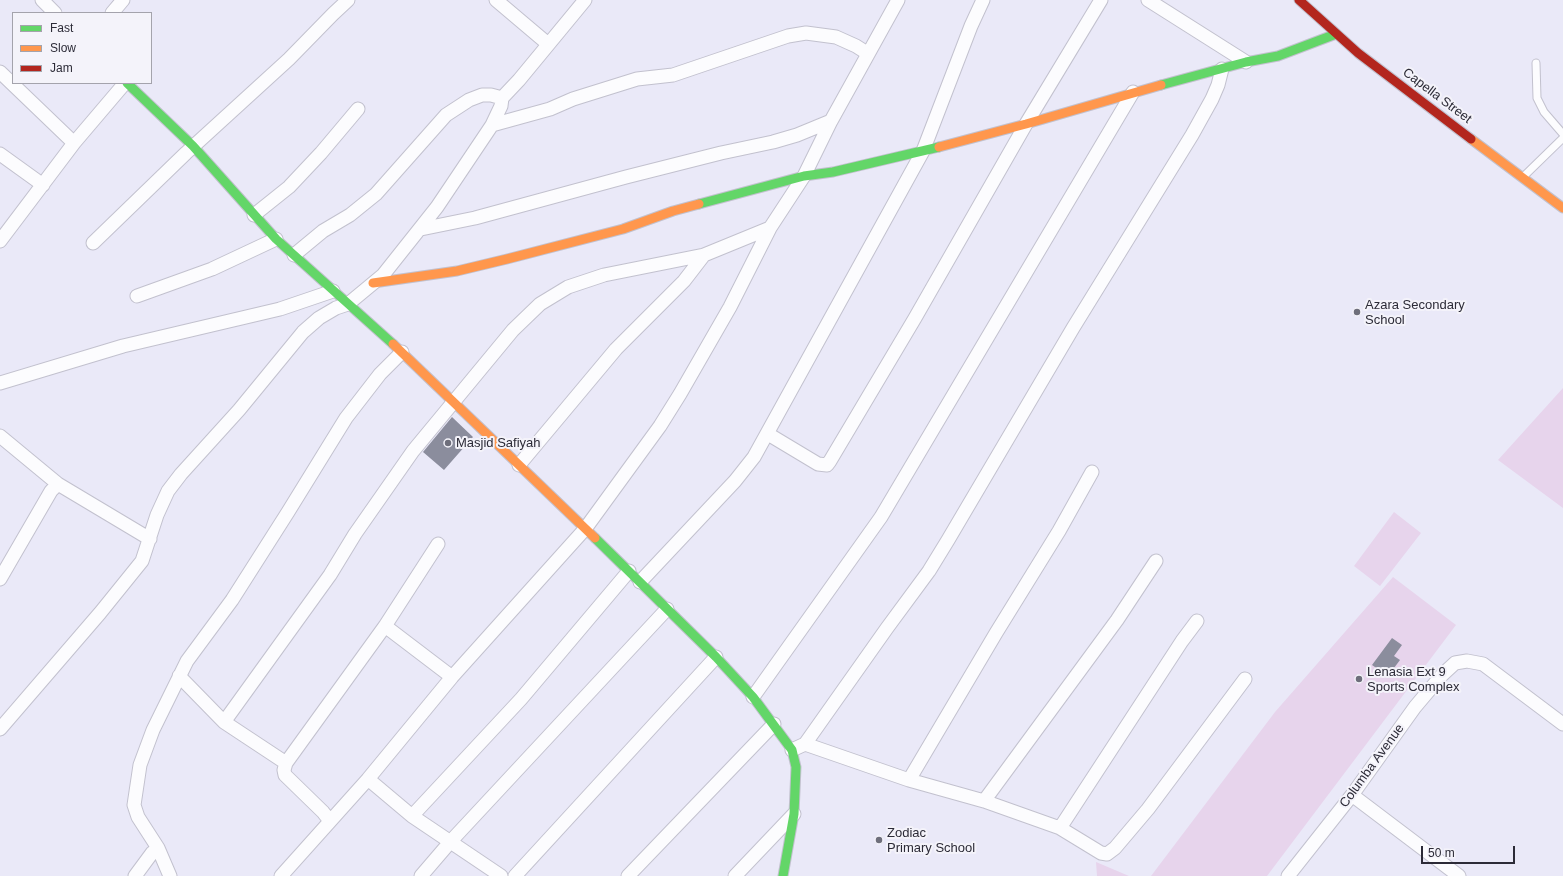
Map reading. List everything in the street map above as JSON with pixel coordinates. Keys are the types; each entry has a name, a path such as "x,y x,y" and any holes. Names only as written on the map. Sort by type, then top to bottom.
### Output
{"street":[{"path":"42,0 54,12"},
{"path":"93,243 193,146 289,59 348,0"},
{"path":"496,0 548,44"},
{"path":"0,729 100,613 142,561 157,515 168,491 181,474 239,410 303,332 319,318 336,308 348,304 383,275 438,207 492,125 499,111 502,98 519,80 585,0"},
{"path":"281,876 368,780 452,677 585,529 660,426 730,307 770,228 804,176 831,121 898,0"},
{"path":"640,582 735,481 754,457 768,434 923,150 971,26 983,0"},
{"path":"768,434 815,462 821,465 827,464 915,318 1026,124 1101,0"},
{"path":"1148,0 1246,62"},
{"name":"Capella Street","path":"1299,0 1358,53 1563,208"},
{"path":"492,125 550,109 573,99 638,79 673,75 788,36 806,33 836,37 868,53"},
{"path":"373,283 477,267 623,229 673,211 804,176 833,172 1026,124 1133,92 1246,62 1278,56 1336,34"},
{"path":"792,750 805,744 929,571 1065,341 1192,135 1212,99 1218,85 1222,69"},
{"path":"0,72 12,84"},
{"path":"13,84 74,143"},
{"path":"0,241 74,143 125,84"},
{"path":"127,84 193,146 276,239 402,352 453,403 519,464 716,657 753,697 792,750 796,767 794,814 783,876"},
{"path":"753,697 881,517 1133,92"},
{"path":"294,255 323,231 350,216 376,194 446,116 469,100 482,95 491,95 502,98"},
{"path":"254,215 289,187 321,153 358,109"},
{"path":"421,229 475,218 626,177 721,153 773,142 797,135 831,121"},
{"path":"0,154 43,186"},
{"path":"224,722 330,575 355,534 413,451 513,330 540,304 568,287 604,275 704,255 770,228"},
{"path":"137,296 212,269 276,239"},
{"path":"519,464 616,349 684,281 704,255"},
{"path":"0,383 123,346 280,309 333,290"},
{"path":"170,876 158,848 135,811 135,797 140,765 153,730 187,661 232,600 346,418 380,374 402,352"},
{"path":"0,436 58,484 150,539"},
{"path":"909,780 996,633 1059,531 1092,472"},
{"path":"0,578 51,492 58,484"},
{"path":"330,821 323,812 285,775 284,770 286,763 385,626 438,544"},
{"path":"984,800 1117,620 1156,561"},
{"path":"412,816 521,699 629,571"},
{"path":"421,876 451,841 667,609"},
{"path":"1060,828 1182,641 1197,621"},
{"path":"385,626 452,677"},
{"path":"515,876 716,657"},
{"name":"Columba Avenue","path":"1288,876 1352,795 1415,707 1449,668 1460,662 1474,661 1483,664 1563,724"},
{"path":"179,676 224,722 286,763"},
{"path":"805,744 909,780 984,800 1060,828 1101,853 1109,854 1148,809 1246,679"},
{"path":"628,876 774,724"},
{"path":"368,780 412,816 501,876"},
{"path":"1352,795 1458,876"},
{"path":"735,876 794,814"},
{"path":"135,876 152,853 158,848"}],"lane":[{"path":"1536,63 1537,98 1544,112 1563,134"},
{"path":"1522,177 1563,138"}],"shaded area":[{"path":"1563,388 1563,508 1498,460"},
{"path":"1394,512 1421,533 1380,586 1354,566"},
{"path":"1393,577 1456,625 1267,876 1151,876 1275,712"},
{"path":"1096,862 1129,876 1097,876"}],"building":[{"name":"Masjid Safiyah","path":"452,417 473,437 444,470 423,452"},
{"path":"1392,638 1402,645 1394,656 1400,660 1388,676 1372,665"}],"traffic: fast":[{"path":"1161,85 1246,62 1278,56 1336,34"},
{"path":"128,84 193,146 276,239 393,344"},
{"path":"699,204 804,176 833,172 939,147"},
{"path":"595,538 716,657 753,697 792,750 796,767 794,814 783,876"}],"traffic: slow":[{"path":"939,147 1026,124 1161,85"},
{"path":"1471,139 1563,208"},
{"path":"373,283 457,271 507,259 623,229 673,211 699,204"},
{"path":"393,344 595,538"}],"traffic: jam":[{"path":"1299,0 1358,53 1471,139"}],"place":[{"name":"Azara Secondary School","path":"1357,312"},
{"name":"Masjid Safiyah","path":"448,443"},
{"name":"Lenasia Ext 9 Sports Complex","path":"1359,679"},
{"name":"Zodiac Primary School","path":"879,840"}]}
